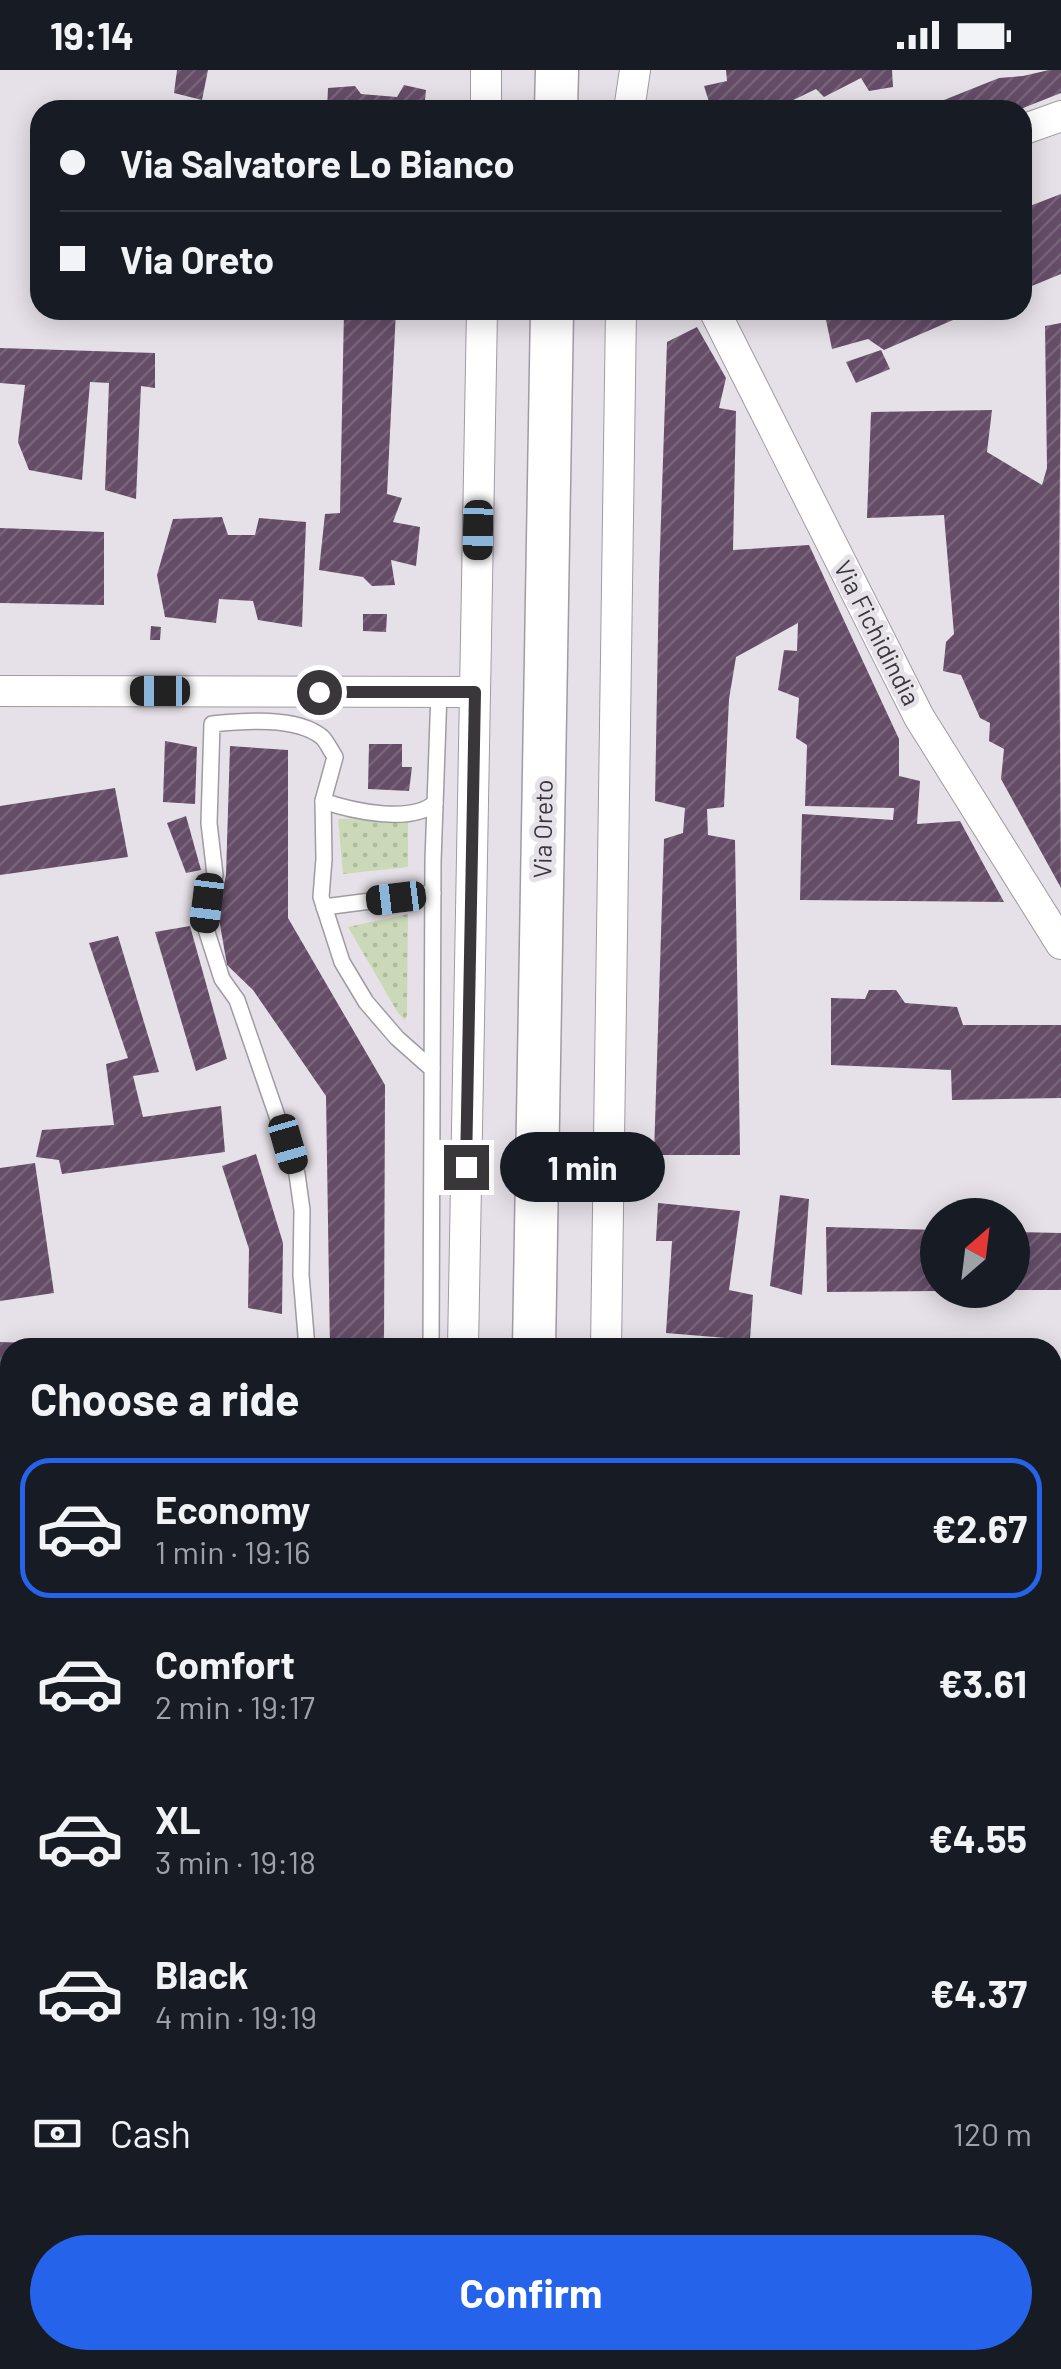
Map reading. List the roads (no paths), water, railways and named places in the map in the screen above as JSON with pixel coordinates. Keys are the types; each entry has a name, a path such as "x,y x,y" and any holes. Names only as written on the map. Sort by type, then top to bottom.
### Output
{"street":[{"path":"486,70 486,100"},
{"path":"556,70 556,100"},
{"path":"630,100 634,70"},
{"path":"1032,126 1061,116"},
{"path":"463,1338 482,320"},
{"name":"Via Oreto","path":"534,1338 552,320"},
{"path":"606,1338 621,320"},
{"name":"Via Fichidindia","path":"719,320 920,717 1061,944"},
{"path":"0,691 475,692"}],"lane":[{"path":"431,1338 433,894 439,692"},
{"path":"306,1338 297,1174 237,1000 222,979 204,923 215,875 208,823 212,724 276,722 302,726 323,738 335,757 323,800 321,896 342,962 366,1002 396,1038 432,1069"},
{"path":"323,800 350,810 390,813 425,812 436,803"},
{"path":"324,907 433,894"}]}
